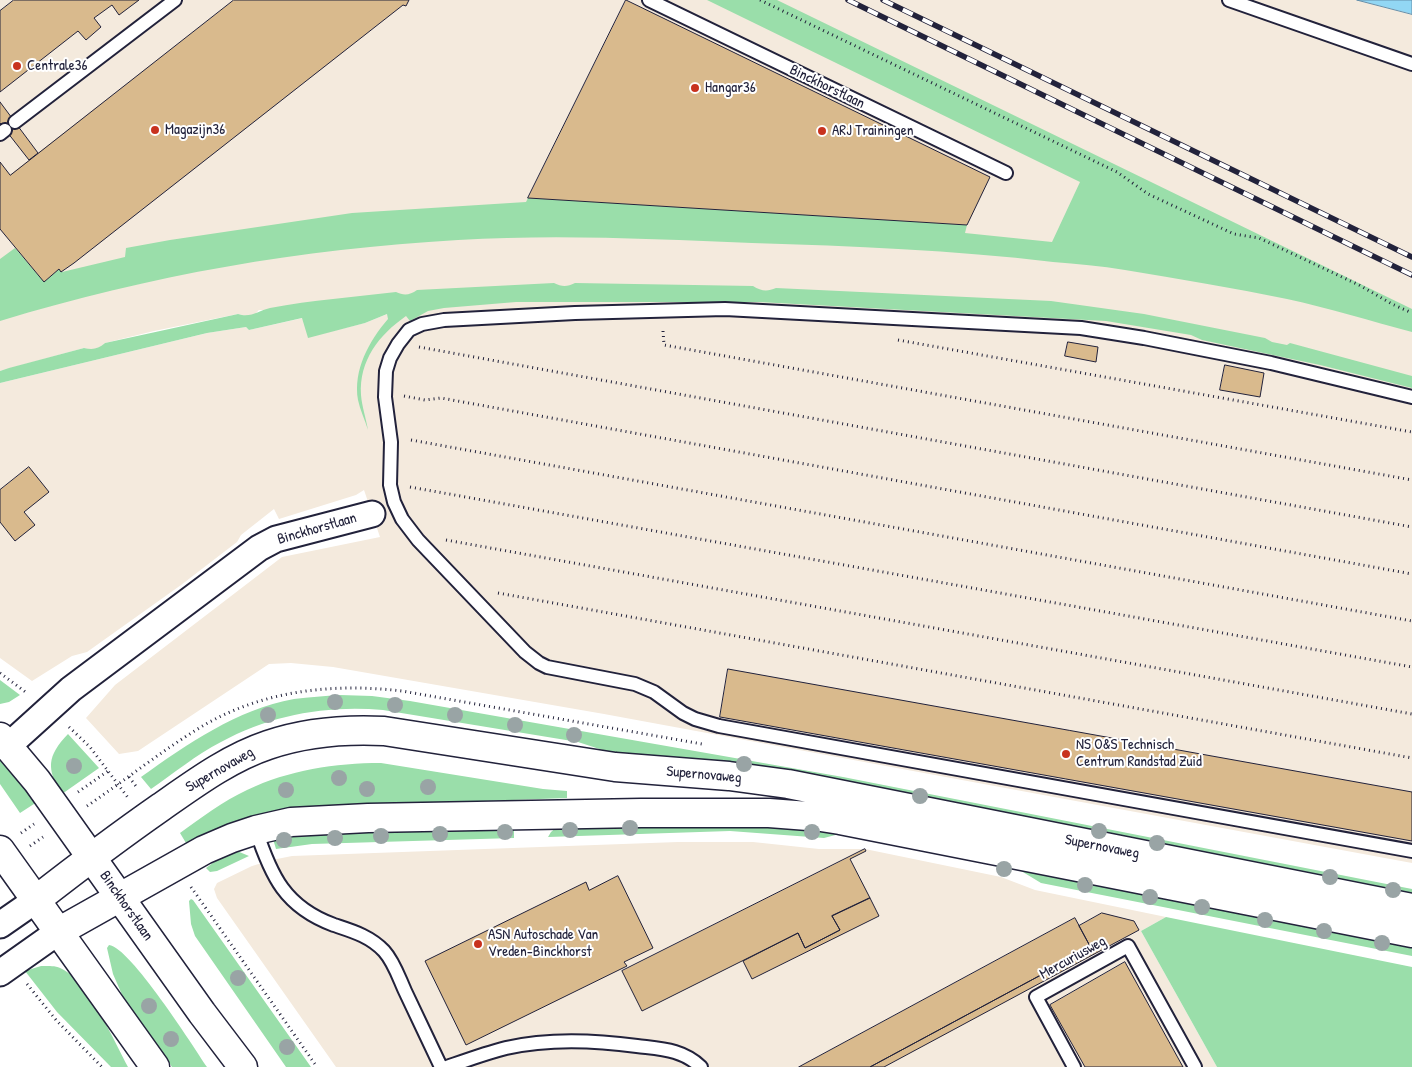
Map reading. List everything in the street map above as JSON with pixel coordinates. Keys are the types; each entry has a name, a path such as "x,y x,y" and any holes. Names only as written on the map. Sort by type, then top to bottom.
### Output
{"main road":[{"name":"Supernovaweg","path":"36,900 91,857 209,774 255,750 300,736 356,730 384,731 615,767 713,775 788,784 1412,908"},
{"name":"Binckhorstlaan","path":"4,741 37,781 242,1067"},
{"name":"Supernovaweg","path":"58,932 204,850 256,830 307,821 368,818 661,813 769,814 821,817 1412,933"},
{"path":"0,850 155,1067"}],"street":[{"name":"Binckhorstlaan","path":"4,741 259,548 276,540 372,514"},
{"path":"0,925 36,900"},
{"path":"0,973 58,932"}],"lane":[{"path":"7,129 175,0"},
{"name":"Binckhorstlaan","path":"649,0 1006,173"},
{"path":"1229,0 1412,64"},
{"path":"1412,397 1271,363 1144,338 1081,328 773,310 693,309 556,314 422,324 409,330 390,358 386,371 385,392 391,442 390,484 396,507 413,534 525,652 539,663 645,688 664,698 683,713 706,723 1412,851"},
{"path":"372,514 396,507"},
{"path":"256,830 271,872 281,889 298,907 332,924 367,937 383,950 394,967 441,1067"},
{"name":"Mercuriusweg","path":"1074,1067 1036,997 1128,946 1196,1067"},
{"path":"447,1067 506,1048 559,1041 594,1041 657,1048 689,1056 701,1067"}],"path":[{"path":"760,0 1117,172 1148,194 1234,234 1258,238 1359,285 1412,313"},
{"path":"662,310 664,345 1412,480"},
{"path":"898,340 1412,432"},
{"path":"398,344 1412,527"},
{"path":"385,392 425,400 441,398 1412,574"},
{"path":"412,440 1412,621"},
{"path":"390,484 1412,667"},
{"path":"413,534 1412,714"},
{"path":"463,587 1412,758"},
{"path":"0,674 48,708 90,748 131,802"},
{"path":"86,807 119,784"},
{"path":"200,900 317,1067"},
{"path":"25,981 56,1020 102,1067"}],"shaded area":[{"path":"0,0 1357,0 1412,14 1412,863 604,714 333,667 291,663 269,664 138,751 119,754 86,718 115,685 282,557 380,537 364,490 356,495 279,519 274,509 241,535 237,542 181,585 87,652 72,656 32,681 0,658 0,383 207,333 246,327 249,330 303,318 308,337 365,323 387,314 414,311 259,310 254,315 238,314 154,331 105,343 99,348 91,350 84,348 0,371"},
{"path":"678,842 753,842 819,849 865,849 1001,877 1035,890 1166,917 1141,931 1217,1067 336,1067 217,898 214,889 217,883 252,866 292,856"}],"green space":[{"path":"707,0 777,0 1412,309 1412,332 1287,299 1098,266 978,254 903,249 569,237 495,238 399,244 283,257 113,290 0,321 0,259 15,248 44,282 59,269 62,272 125,257 126,248 170,240 352,213 526,202 528,198 967,225 965,233 1052,242 1080,182"},
{"path":"554,283 564,286 575,283 753,286 764,290 776,288 1051,301 1144,314 1265,338 1272,342 1287,345 1290,343 1412,376 1412,388 1320,365 1202,340 1191,335 1106,321 759,302 516,302 444,308 428,311 410,321 406,316 379,340 363,371 361,395 368,430 358,400 358,378 364,356 388,319 387,314 365,323 308,338 302,318 249,330 246,327 207,333 0,383 0,371 9,368 84,348 100,347 105,343 238,314 251,315 270,308 396,292 407,294 417,290"},
{"path":"0,680 20,695 9,702 0,704"},
{"path":"340,695 372,696 410,701 843,777 1412,889 1412,901 621,756 578,742 383,710 341,709 299,714 279,719 259,725 221,742 194,758 151,789 141,777 195,740 252,711 294,699"},
{"path":"68,734 99,768 62,794 53,777 51,763 56,749"},
{"path":"0,757 37,802 20,813 0,784"},
{"path":"381,763 543,789 567,791 567,798 293,808 245,819 186,843 180,833 229,799 279,777 329,766"},
{"path":"739,819 843,833 824,838 730,831 548,837 558,826"},
{"path":"514,826 514,838 312,844 276,849 273,839 287,834"},
{"path":"237,851 249,856 217,871 210,872 206,868 221,857"},
{"path":"1008,863 1412,944 1412,956 1041,883"},
{"path":"191,899 311,1067 286,1067 195,936 191,924 189,901"},
{"path":"1166,917 1412,967 1412,1067 1217,1067 1141,931"},
{"path":"109,945 119,950 146,979 207,1067 172,1067 123,997 113,974 107,948"},
{"path":"41,966 61,968 82,987 100,1014 128,1067 111,1067 57,1012 25,971"}],"water":[{"path":"1357,0 1412,0 1412,14"}],"building":[{"name":"Centrale36","path":"14,0 139,0 119,15 112,5 94,18 101,27 86,40 78,31 0,92 0,11"},
{"name":"Magazijn36","path":"234,0 409,0 406,6 403,5 74,263 61,272 59,269 44,282 0,229 0,162 10,175"},
{"name":"Hangar36","path":"626,0 990,177 967,225 528,198"},
{"name":"Centrale36","path":"0,102 38,153 29,160 0,123"},
{"path":"1068,342 1098,347 1096,362 1065,356"},
{"path":"1225,365 1264,373 1260,397 1220,390"},
{"path":"29,467 49,492 24,512 35,525 15,541 0,522 0,490"},
{"name":"NS O&S Technisch Centrum Randstad Zuid","path":"728,669 1412,792 1412,841 720,717"},
{"path":"865,849 866,851 850,859 870,898 832,916 840,930 805,948 798,933 642,1011 622,971"},
{"path":"618,876 653,948 624,962 627,966 466,1045 425,961 586,882 589,890"},
{"path":"870,898 879,916 752,979 743,961 798,933 805,948 840,930 832,916"},
{"path":"1102,913 1134,921 1139,930 884,1067 870,1067 1091,948 1079,926"},
{"path":"1075,918 1091,948 870,1067 799,1067"},
{"path":"1125,962 1183,1067 1085,1067 1050,1005"}],"railway":[{"path":"848,0 1412,275"},
{"path":"883,0 1412,257"}],"place":[{"name":"Centrale36","path":"17,66"},
{"name":"Hangar36","path":"695,88"},
{"name":"Magazijn36","path":"155,130"},
{"name":"ARJ Trainingen","path":"822,131"},
{"name":"NS O&S Technisch Centrum Randstad Zuid","path":"1066,754"},
{"name":"ASN Autoschade Van Vreden-Binckhorst","path":"478,944"}]}
